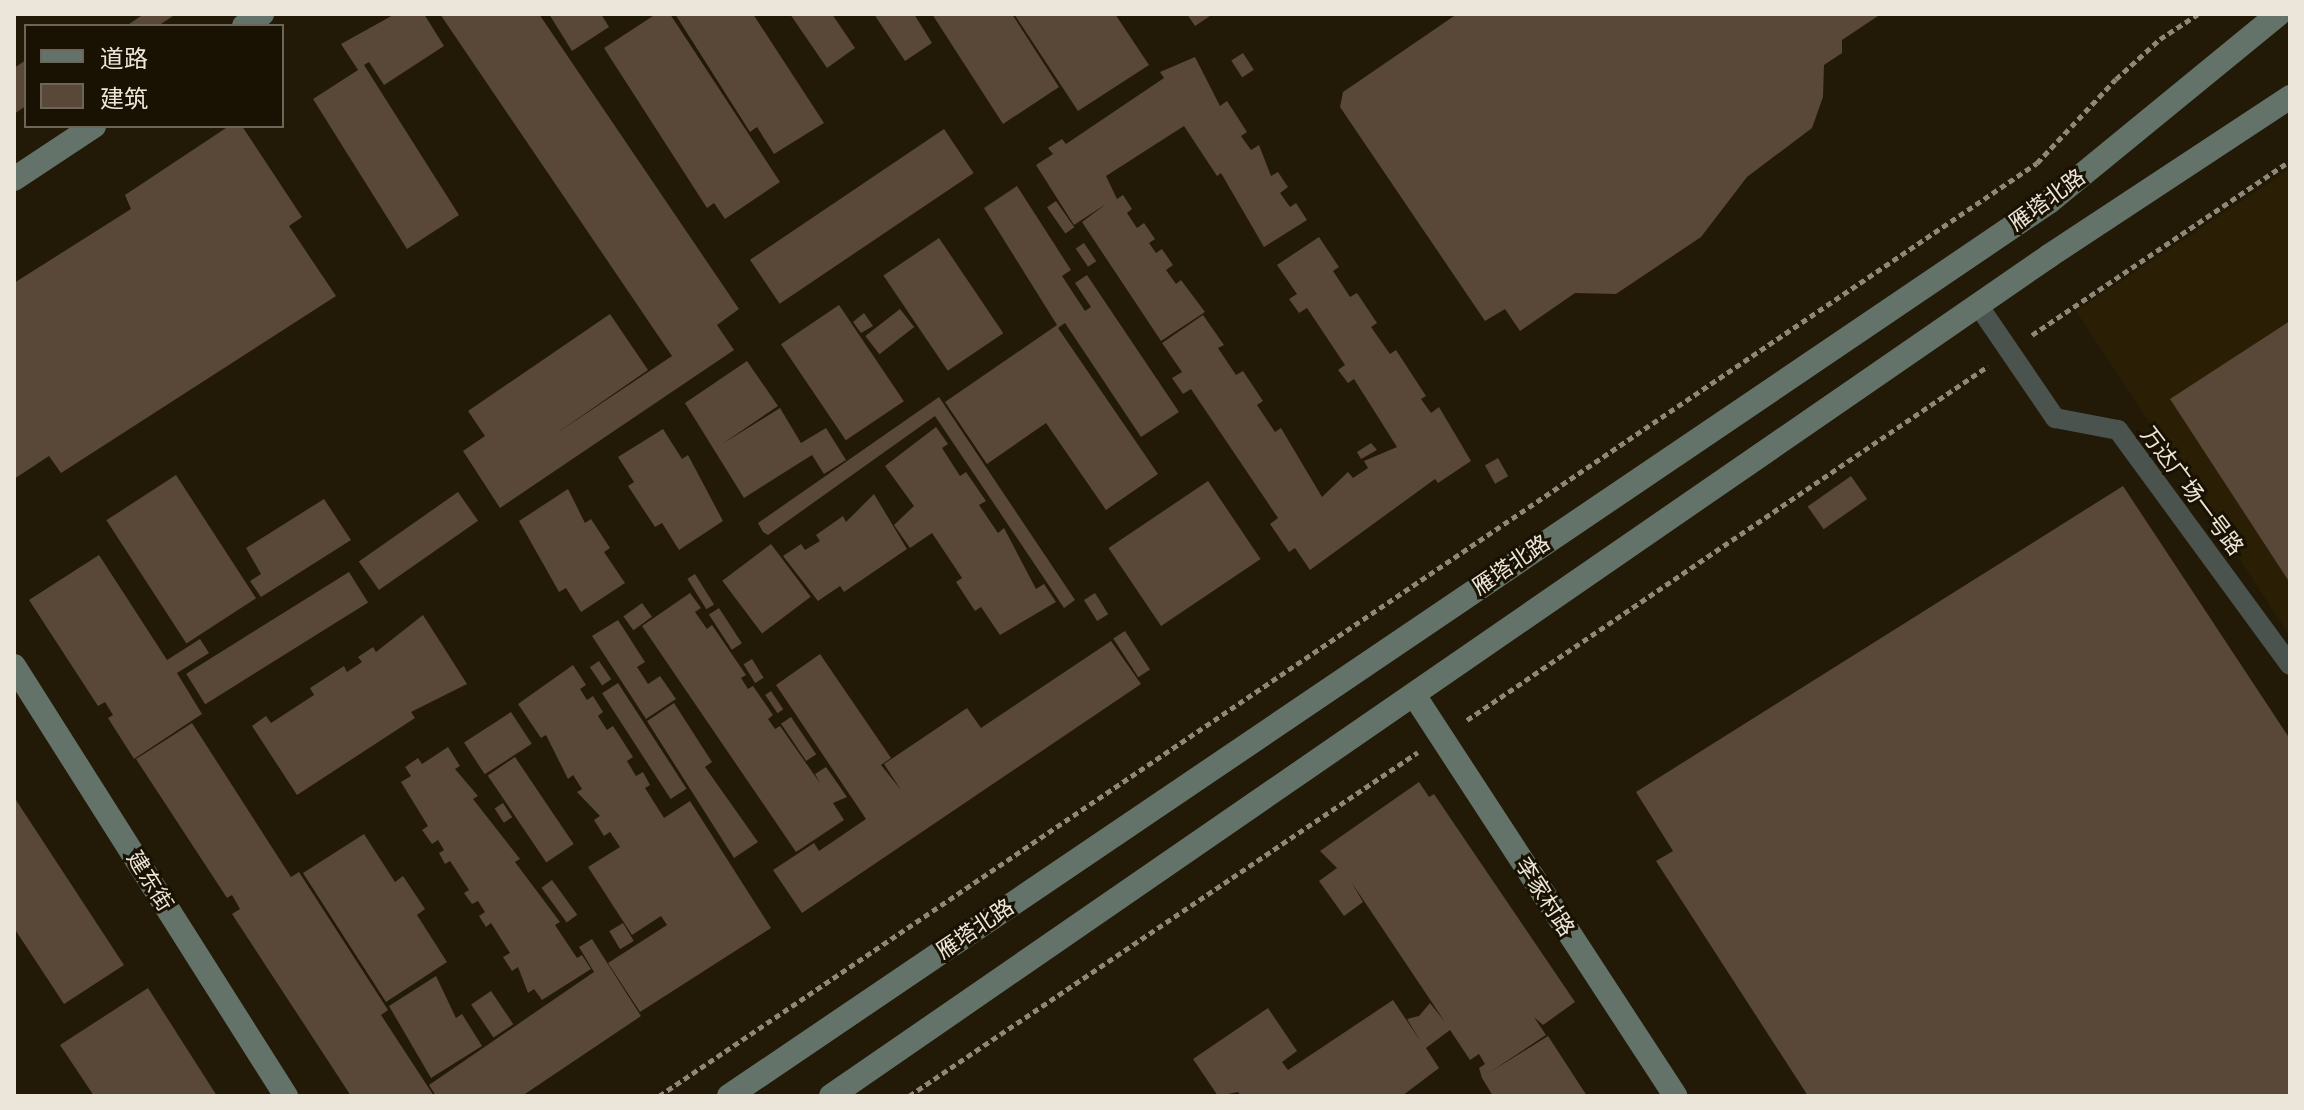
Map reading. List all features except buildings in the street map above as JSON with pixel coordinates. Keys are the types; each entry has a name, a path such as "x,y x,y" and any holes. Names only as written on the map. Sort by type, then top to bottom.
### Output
{"main road":[{"name":"雁塔北路","path":"729,1096 2049,202 2279,14"},
{"name":"雁塔北路","path":"831,1096 1416,698 1978,305 2290,97"},
{"path":"14,179 91,128"},
{"name":"建东街","path":"14,666 286,1096"},
{"name":"李家村路","path":"1416,698 1675,1096"}],"lane":[{"name":"万达广场一号路","path":"1978,305 2055,418 2118,430 2290,665"}],"path":[{"path":"659,1096 2037,163 2116,79 2160,39 2198,14"},
{"path":"909,1096 2290,161"}],"shaded area":[{"path":"2290,169 2290,636 2076,311"}]}
